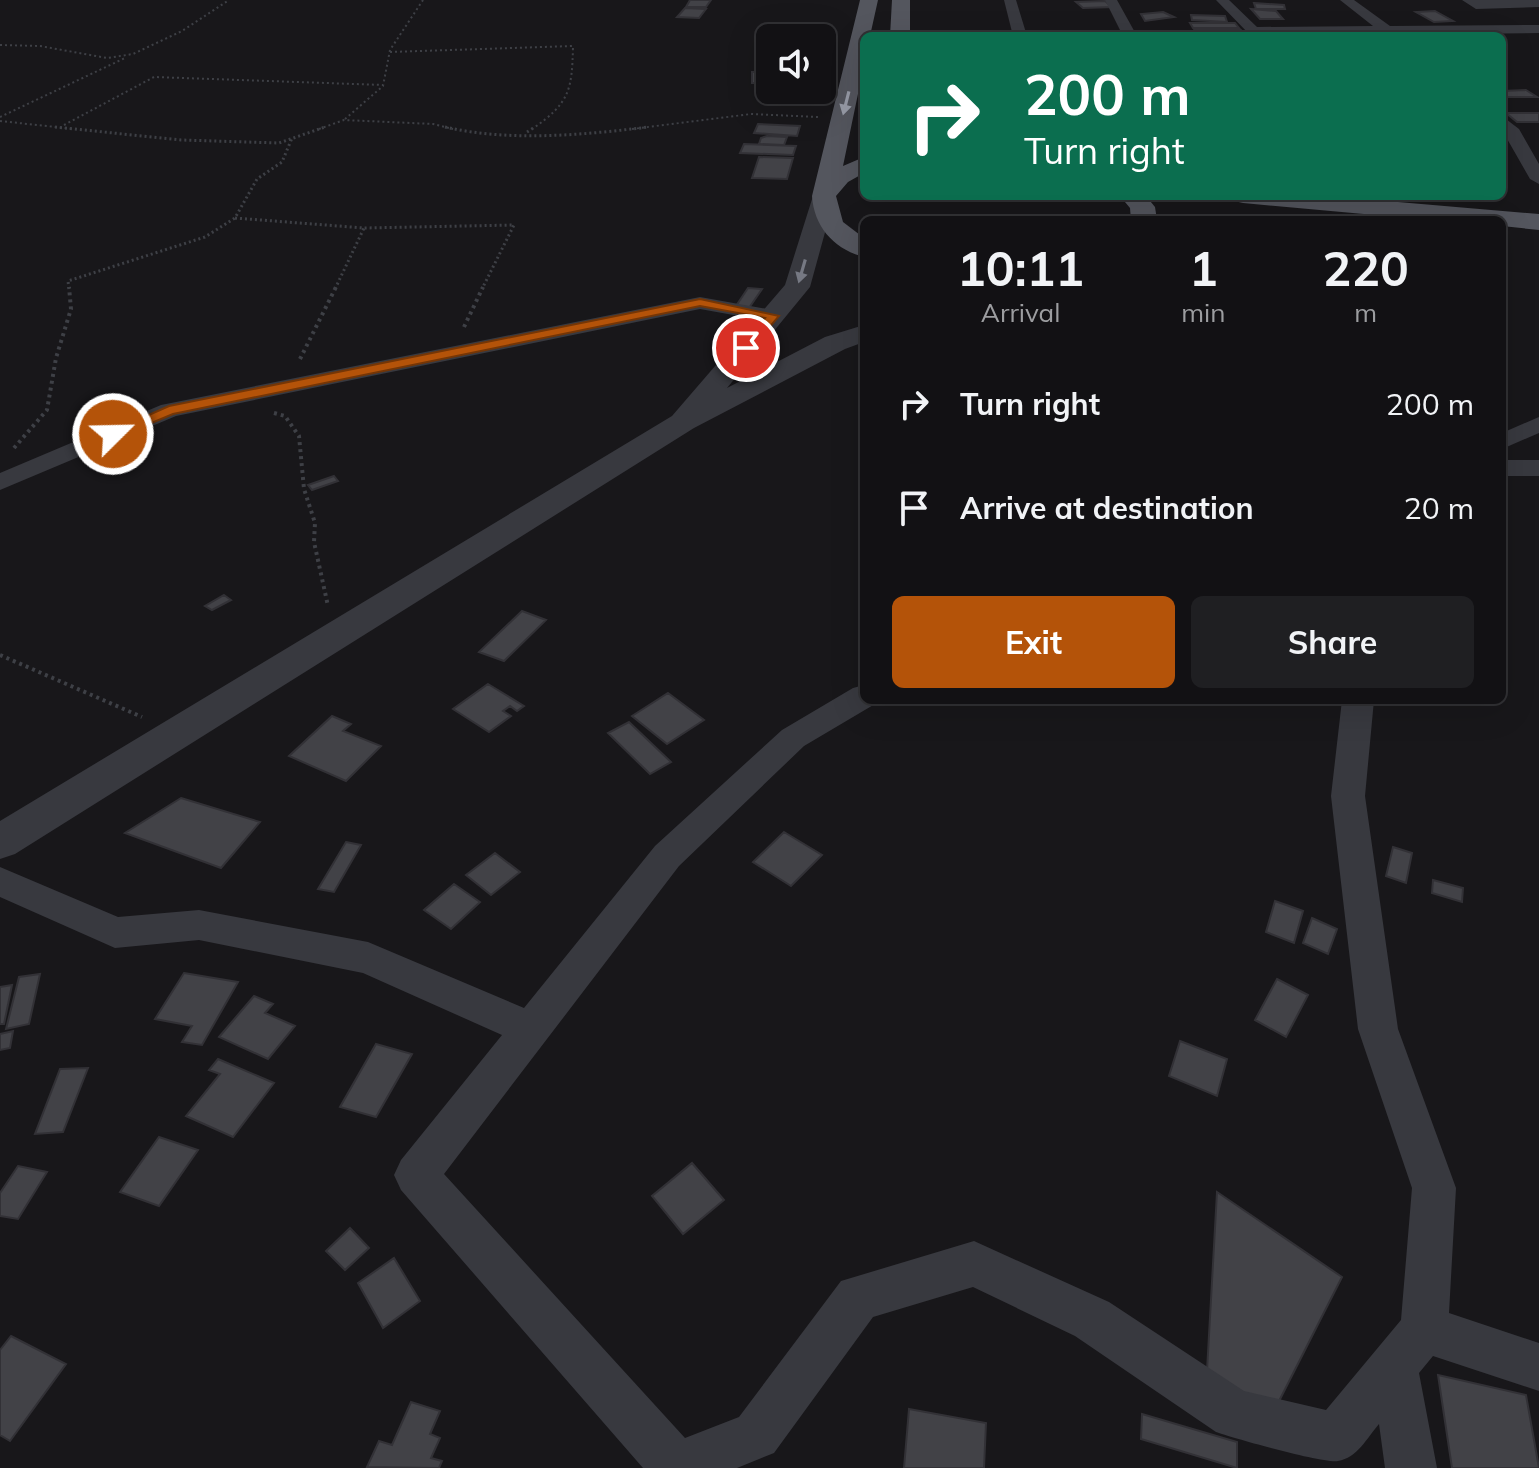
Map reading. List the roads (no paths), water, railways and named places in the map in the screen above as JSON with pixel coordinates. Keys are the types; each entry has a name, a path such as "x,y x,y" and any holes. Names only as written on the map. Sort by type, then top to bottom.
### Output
{"main road":[{"path":"862,32 869,0"},
{"path":"900,32 901,0"},
{"path":"860,41 824,196 825,217 844,239 860,247"},
{"path":"824,196 839,177 860,166"},
{"path":"1289,200 1471,216"},
{"path":"1506,219 1539,222"}],"street":[{"path":"1010,0 1019,32"},
{"path":"1111,0 1128,32"},
{"path":"1222,0 1255,32"},
{"path":"1346,0 1389,32"},
{"path":"1468,0 1476,5 1539,3"},
{"path":"1514,4 1539,16"},
{"path":"1448,32 1539,29"},
{"path":"1503,30 1527,45"},
{"path":"1506,125 1531,150 1539,179"},
{"path":"1506,148 1531,150"},
{"path":"683,422 797,287 824,196"},
{"path":"0,482 169,410 700,303 773,316"},
{"path":"0,842 683,422 835,343 860,334"},
{"path":"1506,440 1539,424"},
{"path":"1506,468 1539,468"},
{"path":"860,698 793,738 667,856 416,1175 677,1467 756,1435 858,1298 974,1264 1092,1319 1234,1414 1336,1437 1424,1329 1434,1188 1378,1029 1348,796 1358,704"},
{"path":"0,881 115,933 199,925 368,958 531,1029"},
{"path":"1424,1329 1539,1367"},
{"path":"1394,1368 1411,1468"}]}
